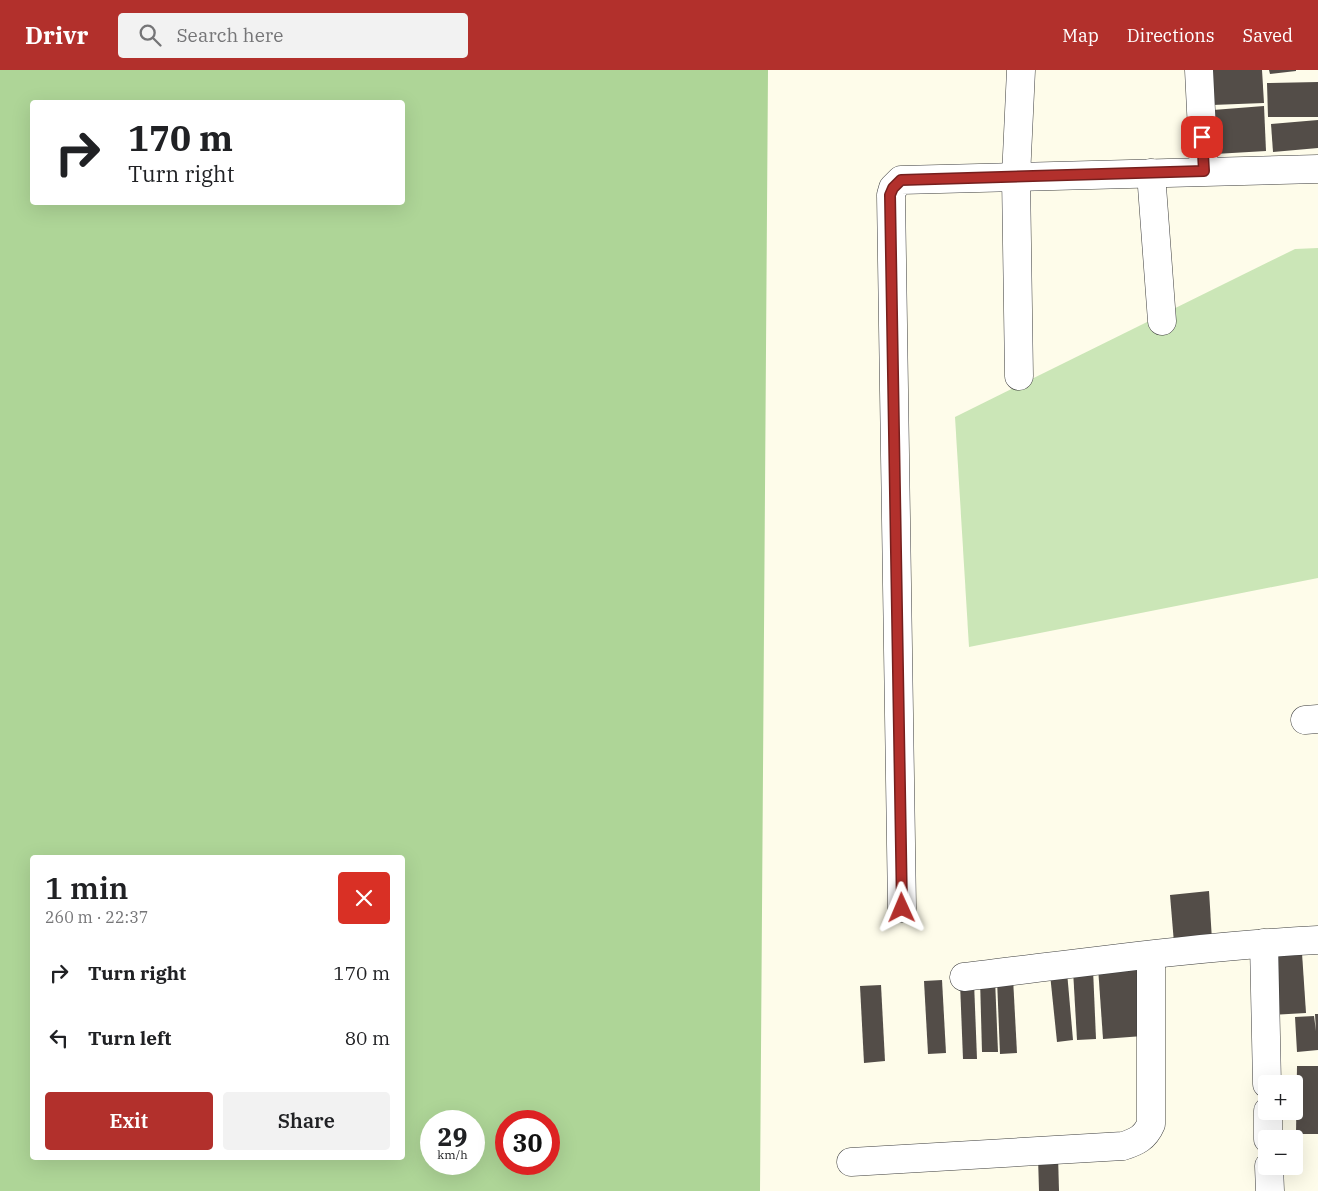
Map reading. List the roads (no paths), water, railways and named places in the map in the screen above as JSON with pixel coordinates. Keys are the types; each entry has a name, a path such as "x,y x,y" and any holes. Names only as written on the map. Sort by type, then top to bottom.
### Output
{"street":[{"path":"1019,376 1016,177 1021,70"},
{"path":"1199,70 1204,171"},
{"path":"902,908 890,195 893,188 901,180 1318,168"},
{"path":"1151,173 1162,321"},
{"path":"964,977 1264,943 1318,940"},
{"path":"1264,943 1267,1075"},
{"path":"851,1162 1123,1146 1137,1142 1147,1133 1151,1124 1151,955"},
{"path":"1269,1175 1270,1191"}]}
